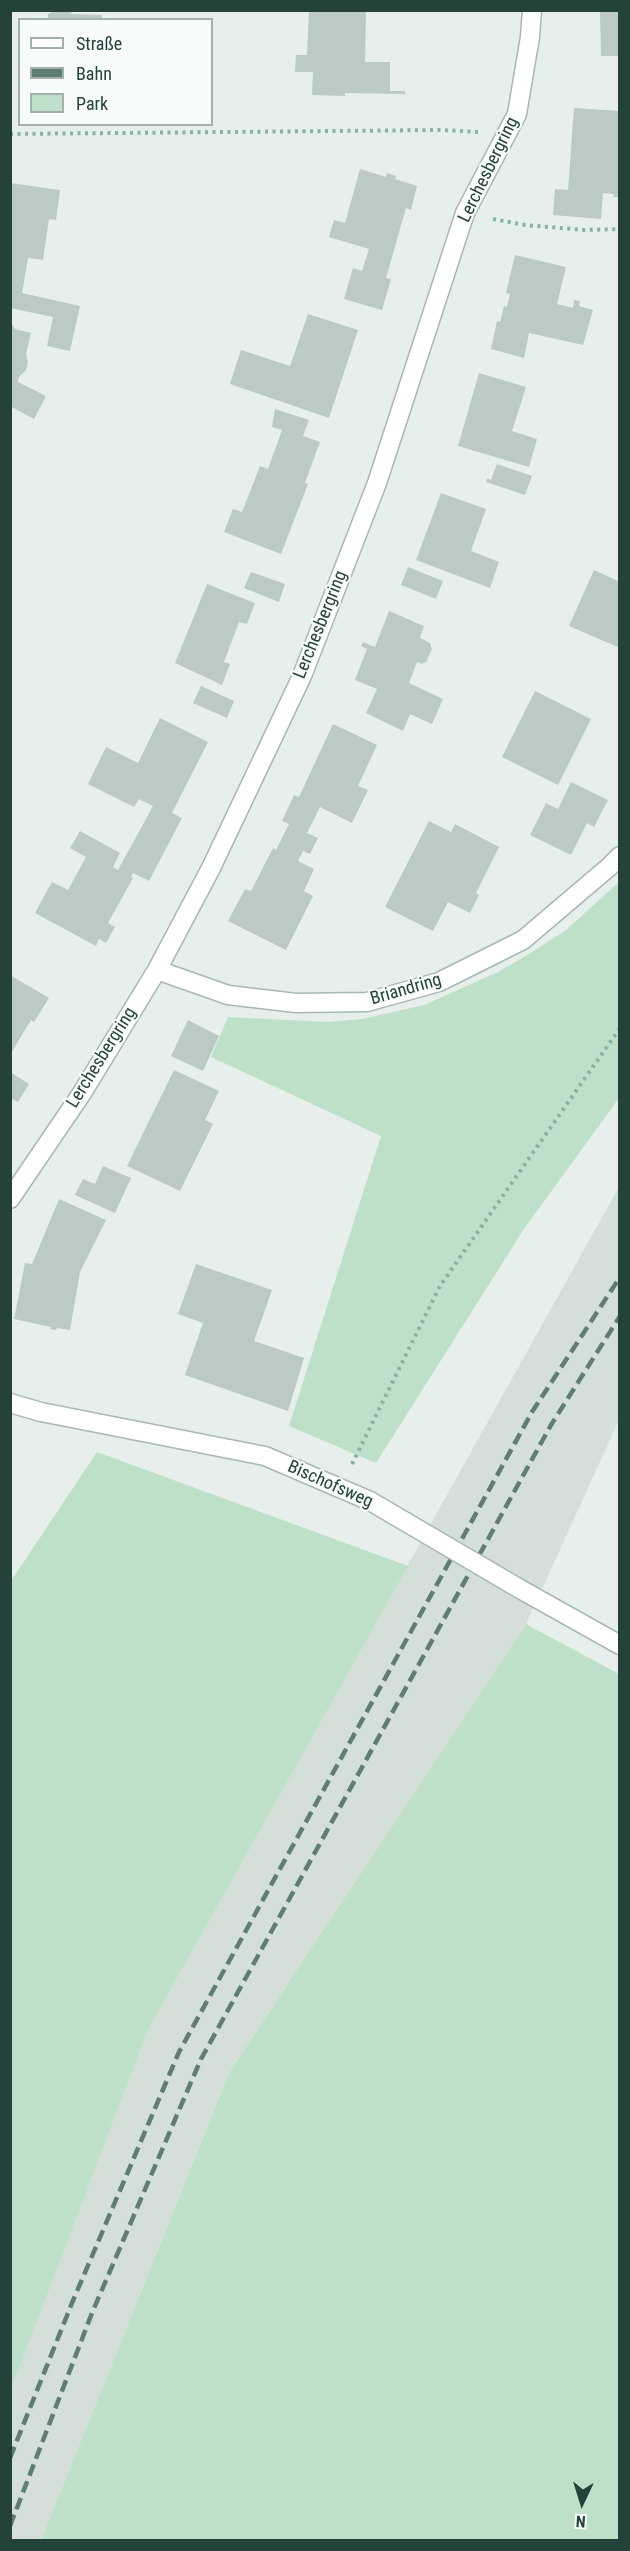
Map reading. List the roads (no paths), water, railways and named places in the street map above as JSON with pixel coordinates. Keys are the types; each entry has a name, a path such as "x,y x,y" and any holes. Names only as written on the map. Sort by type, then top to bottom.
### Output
{"street":[{"name":"Lerchesbergring","path":"10,1199 82,1093 157,970 211,868 302,676 377,483 465,213 517,114 530,37 532,10"},
{"name":"Briandring","path":"157,970 228,994 296,1004 367,1002 439,982 523,940 620,856"},
{"name":"Bischofsweg","path":"10,1403 41,1412 265,1456 370,1501 520,1590 620,1645"}],"railway":[{"path":"10,2458 72,2303 179,2052 532,1412 620,1277"},
{"path":"10,2526 92,2313 201,2059 551,1425 620,1316"}]}
